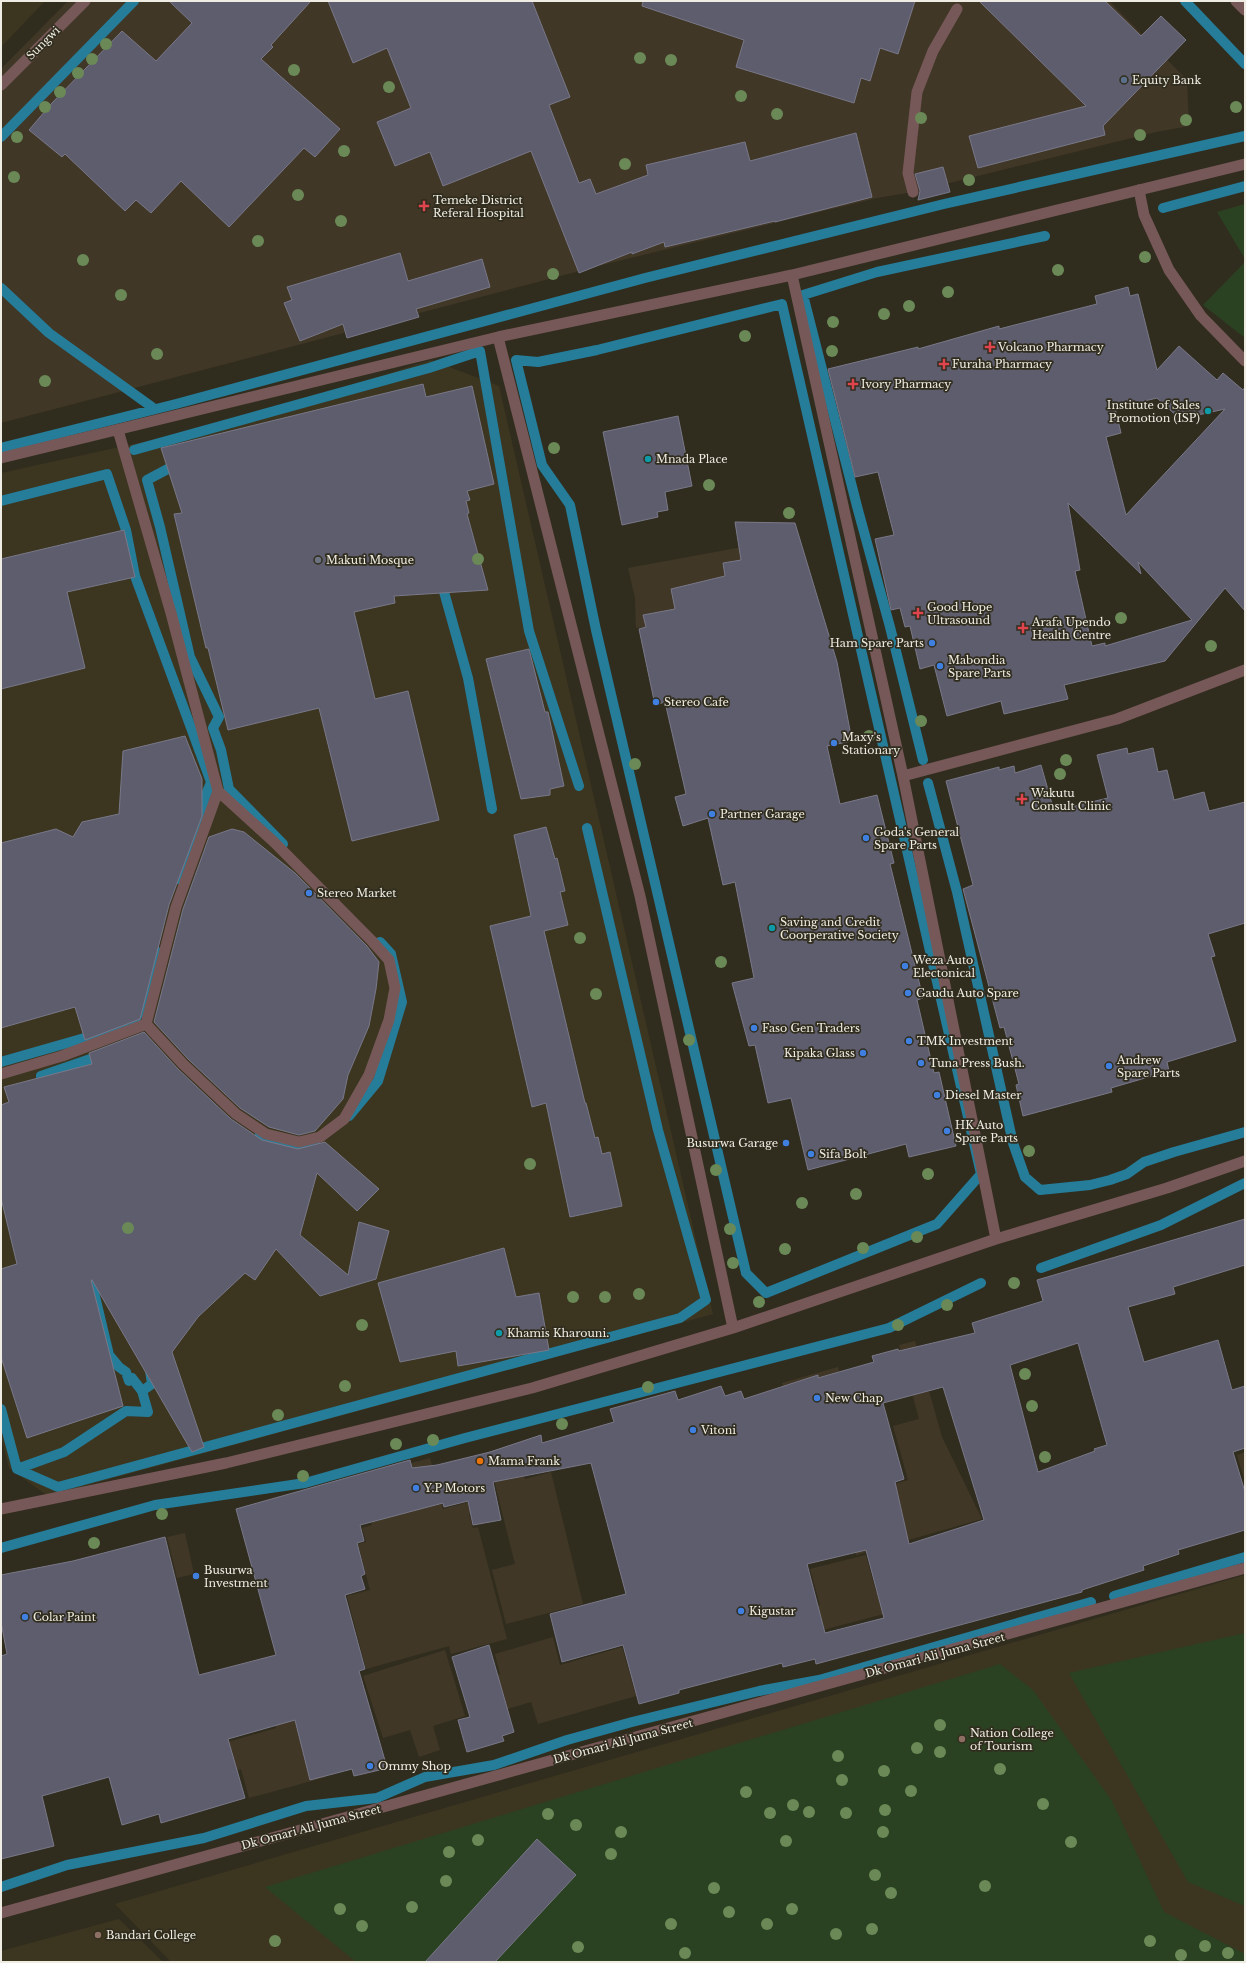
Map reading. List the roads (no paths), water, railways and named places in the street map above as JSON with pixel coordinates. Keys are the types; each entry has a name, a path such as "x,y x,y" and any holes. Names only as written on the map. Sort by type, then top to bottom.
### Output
{"street":[{"name":"Sungwi","path":"1,85 85,1"},
{"path":"1236,1 1245,10"},
{"path":"913,192 908,173 917,92 933,51 957,9"},
{"path":"1,458 498,337 792,275 1245,164"},
{"path":"1139,190 1144,215 1169,270 1201,316 1245,361"},
{"path":"792,275 903,776 996,1240"},
{"path":"498,337 640,896 733,1328"},
{"path":"118,430 171,613 218,791 318,885 389,960 395,988 389,1020 369,1075 344,1119 320,1137 299,1142 266,1134 236,1114 188,1069 146,1024"},
{"path":"903,776 1117,719 1245,670"},
{"path":"146,1024 176,907 218,791"},
{"path":"1,1074 62,1056 146,1024"},
{"path":"1,1509 226,1463 532,1388 733,1328 996,1240 1167,1188 1245,1161"},
{"name":"Dk Omari Ali Juma Street","path":"1,1913 1245,1568"}],"waterway":[{"path":"1,137 134,1"},
{"path":"1185,1 1245,64"},
{"path":"1,448 176,404 645,278 944,204 1245,136"},
{"path":"1163,208 1245,186"},
{"path":"923,760 890,627 858,510 803,295 877,272 1045,236"},
{"path":"1,288 49,333 152,407"},
{"path":"782,304 981,1174 937,1224 766,1293 746,1273 596,630 570,505 542,465 516,360 538,362 597,350 782,304"},
{"path":"134,450 429,368 480,351 529,631 579,786"},
{"path":"179,463 147,480 160,527 190,657 219,717 213,728 221,750 229,789 283,844"},
{"path":"1,501 107,474 126,530 135,576 211,782 205,797 194,847 178,879"},
{"path":"441,581 468,678 492,809"},
{"path":"928,783 957,892 1013,1143 1025,1177 1040,1190 1090,1185 1127,1174 1144,1162 1245,1132"},
{"path":"17,1469 58,1487 680,1318 706,1300 658,1130 587,828"},
{"path":"349,1116 378,1081 402,1002 391,954 380,942"},
{"path":"1,1062 116,1029 134,1022 152,987 156,951"},
{"path":"44,1091 41,1076 102,1055"},
{"path":"260,1134 272,1142 311,1148 317,1146"},
{"path":"1041,1268 1161,1225 1245,1183"},
{"path":"1,1409 17,1469 64,1452 126,1411 148,1412 142,1391 132,1378 129,1381 126,1372 119,1367 109,1355 88,1267"},
{"path":"1,1548 155,1505 305,1483 465,1438 889,1328 981,1283"},
{"path":"142,1391 152,1384 150,1370"},
{"path":"1114,1596 1245,1557"},
{"path":"1,1887 67,1865 204,1838 306,1806 377,1798 425,1777 494,1765 567,1740 632,1722 759,1691 819,1680 1091,1602"}],"place":[{"name":"Equity Bank","path":"1124,80"},
{"name":"Temeke District Referal Hospital","path":"424,206"},
{"name":"Volcano Pharmacy","path":"990,347"},
{"name":"Furaha Pharmacy","path":"944,364"},
{"name":"Ivory Pharmacy","path":"853,384"},
{"name":"Institute of Sales Promotion (ISP)","path":"1208,411"},
{"name":"Mnada Place","path":"648,459"},
{"name":"Makuti Mosque","path":"318,560"},
{"name":"Good Hope Ultrasound","path":"918,613"},
{"name":"Arafa Upendo Health Centre","path":"1023,628"},
{"name":"Ham Spare Parts","path":"932,643"},
{"name":"Mabondia Spare Parts","path":"940,666"},
{"name":"Stereo Cafe","path":"656,702"},
{"name":"Maxy's Stationary","path":"834,743"},
{"name":"Wakutu Consult Clinic","path":"1022,799"},
{"name":"Partner Garage","path":"712,814"},
{"name":"Goda's General Spare Parts","path":"866,838"},
{"name":"Stereo Market","path":"309,893"},
{"name":"Saving and Credit Coorperative Society","path":"772,928"},
{"name":"Weza Auto Electonical","path":"905,966"},
{"name":"Gaudu Auto Spare","path":"908,993"},
{"name":"Faso Gen Traders","path":"754,1028"},
{"name":"TMK Investment","path":"909,1041"},
{"name":"Kipaka Glass","path":"863,1053"},
{"name":"Tuna Press Bush.","path":"921,1063"},
{"name":"Andrew Spare Parts","path":"1109,1066"},
{"name":"Diesel Master","path":"937,1095"},
{"name":"HK Auto Spare Parts","path":"947,1131"},
{"name":"Busurwa Garage","path":"786,1143"},
{"name":"Sifa Bolt","path":"811,1154"},
{"name":"Khamis Kharouni.","path":"499,1333"},
{"name":"New Chap","path":"817,1398"},
{"name":"Vitoni","path":"693,1430"},
{"name":"Mama Frank","path":"480,1461"},
{"name":"Y.P Motors","path":"416,1488"},
{"name":"Busurwa Investment","path":"196,1576"},
{"name":"Kigustar","path":"741,1611"},
{"name":"Colar Paint","path":"25,1617"},
{"name":"Nation College of Tourism","path":"962,1739"},
{"name":"Ommy Shop","path":"370,1766"},
{"name":"Bandari College","path":"98,1935"}]}
